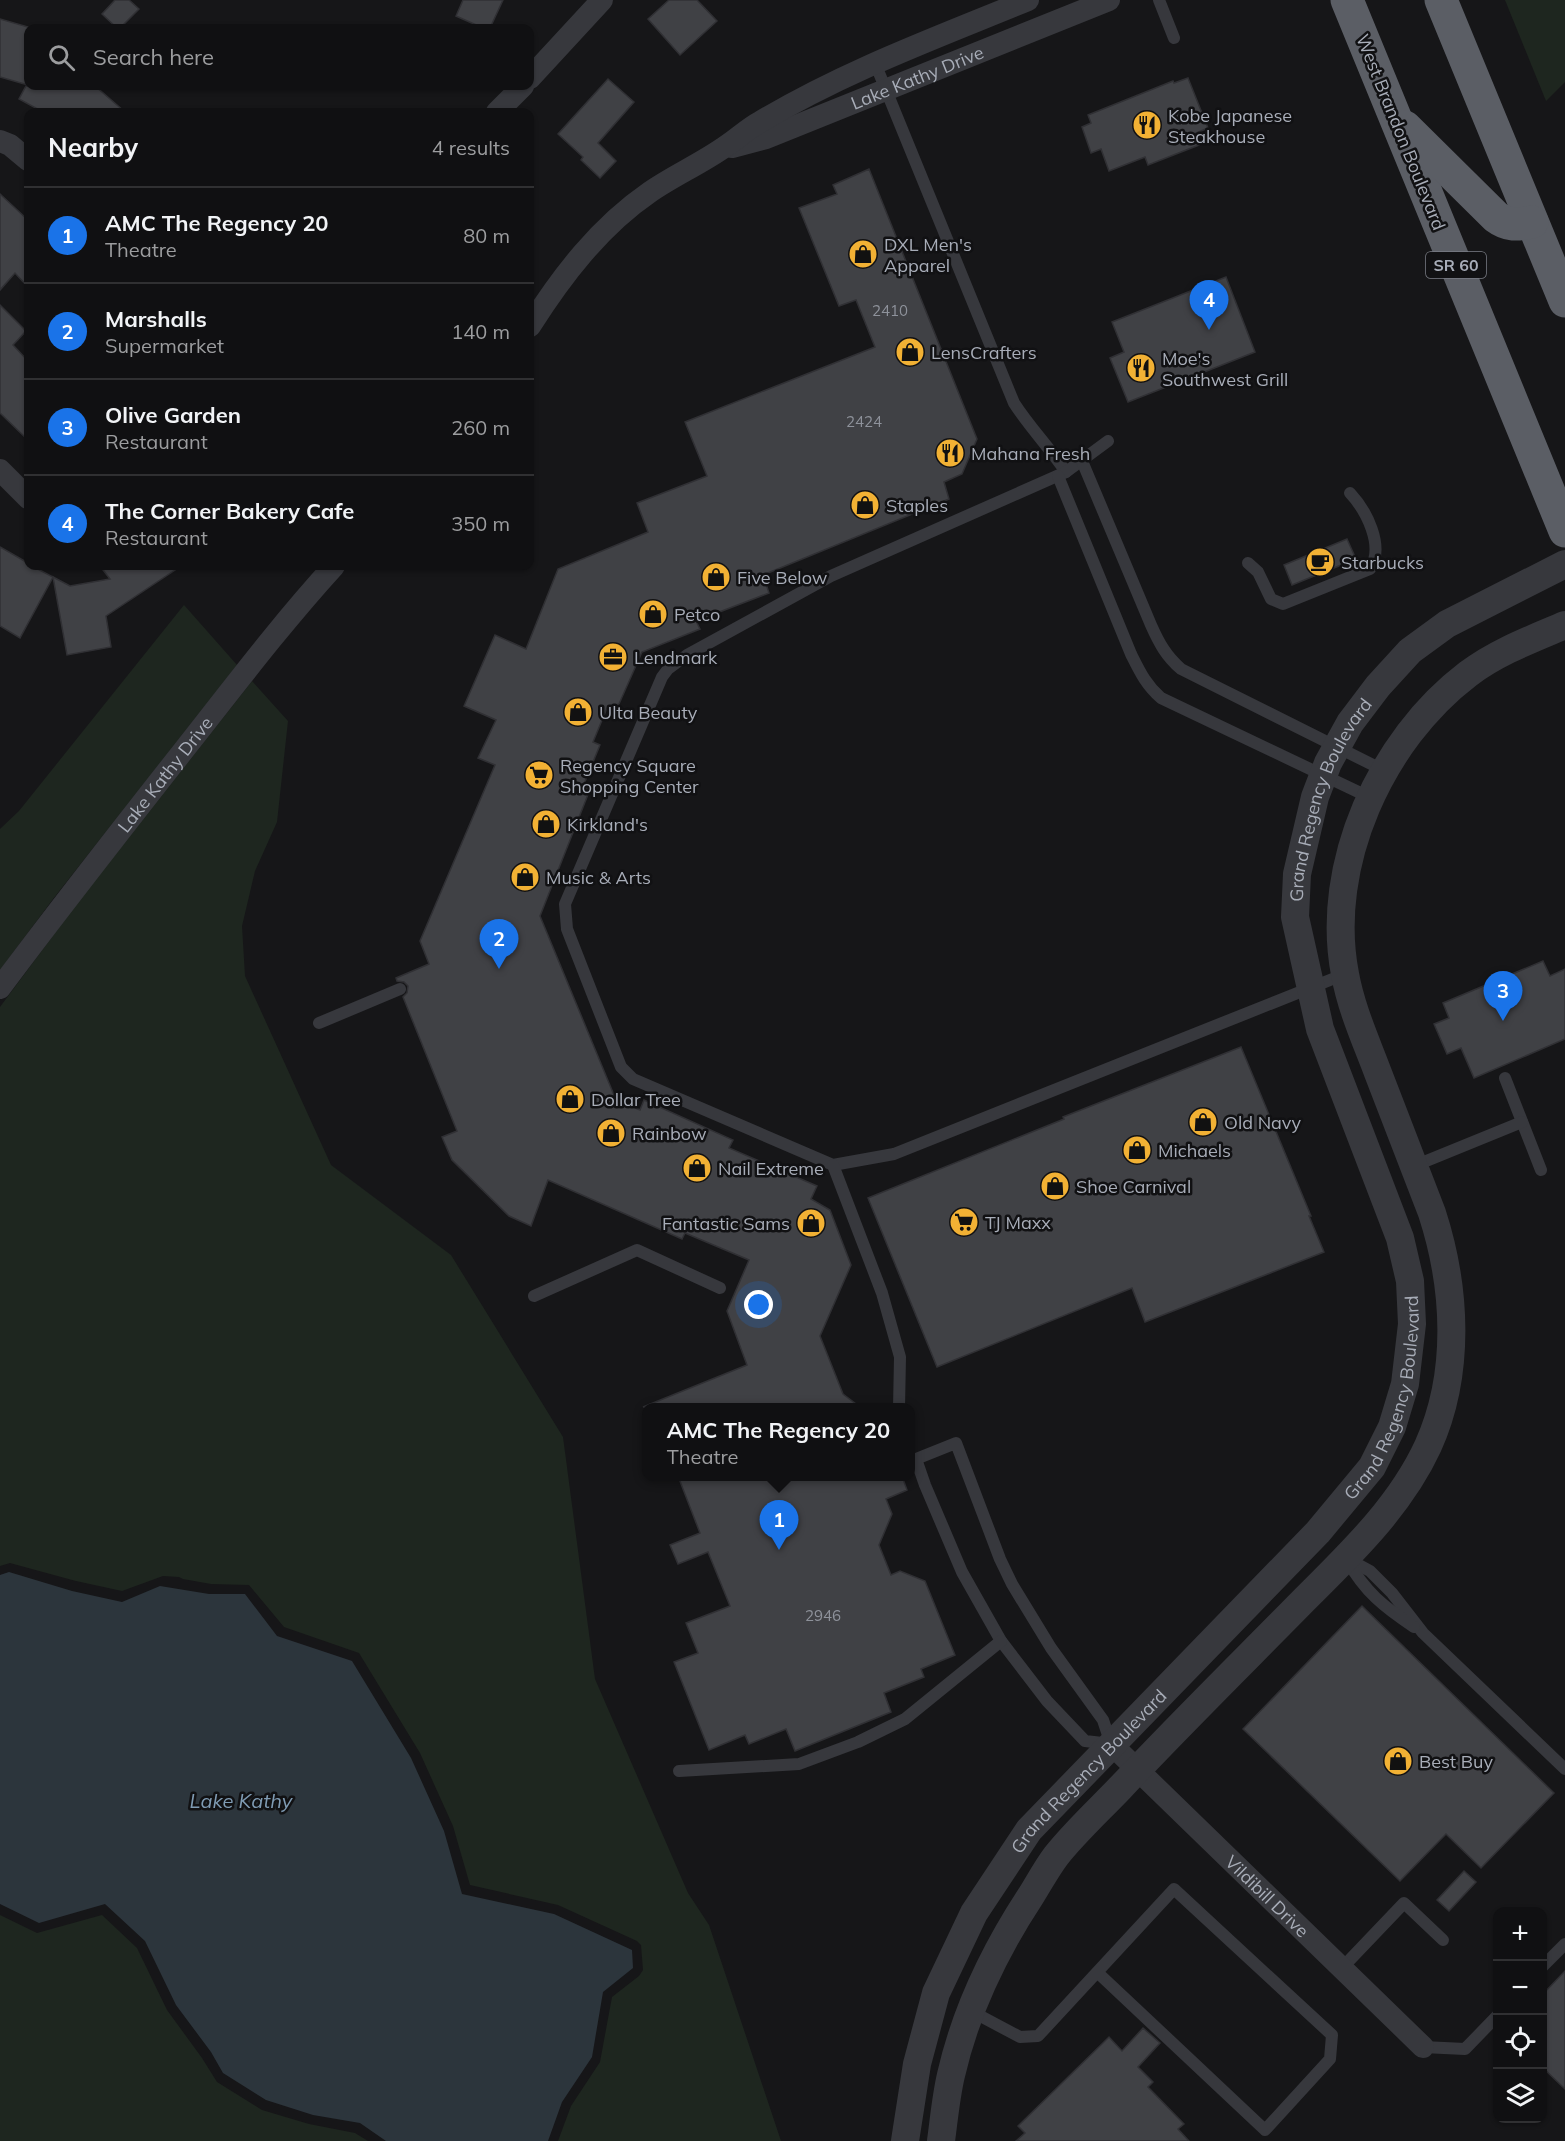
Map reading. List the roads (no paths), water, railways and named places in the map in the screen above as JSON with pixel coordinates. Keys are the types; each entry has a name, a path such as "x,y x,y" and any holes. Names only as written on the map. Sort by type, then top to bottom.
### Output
{"highway":[{"name":"West Brandon Boulevard","path":"1347,0 1565,531"},
{"path":"1441,0 1565,301"},
{"path":"1395,117 1496,217 1515,226 1532,222"}],"street":[{"path":"534,74 602,0"},
{"name":"Lake Kathy Drive","path":"534,320 561,279 594,241 621,215 674,176 722,149 758,123 815,91 875,63 1028,0"},
{"name":"Lake Kathy Drive","path":"722,149 766,138 1110,0"},
{"path":"501,108 519,90"},
{"path":"0,141 10,145 24,156"},
{"path":"0,470 24,494"},
{"name":"Grand Regency Boulevard","path":"905,2141 917,2064 936,1993 974,1913 1029,1830 1318,1532 1372,1467 1392,1427 1405,1384 1412,1324 1410,1281 1400,1238 1320,1029 1294,916 1297,874 1306,833 1323,776 1350,723 1378,686 1410,651 1447,624 1565,564"},
{"name":"Lake Kathy Drive","path":"0,988 207,720 290,616 330,570"},
{"name":"Grand Regency Boulevard","path":"941,2141 950,2077 970,2010 1004,1938 1056,1856 1138,1769 1346,1558 1375,1525 1412,1474 1428,1445 1443,1401 1448,1373 1451,1324 1448,1276 1441,1241 1354,1011 1345,974 1341,894 1350,858 1371,799 1385,771 1413,726 1440,698 1470,673 1504,651 1565,625"},
{"path":"1378,1180 1414,1166"},
{"path":"1318,1532 1346,1558"},
{"name":"Vildibill Drive","path":"1111,1744 1423,2047"},
{"path":"936,1993 970,2010"}],"lane":[{"path":"1159,0 1174,38"},
{"path":"875,63 1014,403 1023,418 1053,451 1143,680 1161,698 1371,799"},
{"path":"1108,441 1062,474 831,576 687,655 668,669 660,680 565,904 567,929 621,1067 633,1079 834,1165 894,1154 1345,974"},
{"path":"1082,461 1150,625 1162,651 1170,660 1180,669 1385,771"},
{"path":"1248,563 1258,572 1271,599 1283,604 1370,569 1375,562 1376,545 1361,505 1350,493"},
{"path":"319,1023 400,988"},
{"path":"1505,1078 1541,1170"},
{"path":"1414,1166 1522,1122"},
{"path":"834,1165 882,1293 900,1357 899,1403"},
{"path":"534,1296 637,1250 720,1288"},
{"path":"915,1455 956,1443 1000,1559 1012,1584 1051,1648 1103,1720 1111,1744 1085,1741 1047,1701 1001,1641 962,1572 915,1458"},
{"path":"1346,1558 1360,1583 1382,1604 1423,1633 1565,1769"},
{"path":"679,1771 785,1766 806,1762 839,1750 888,1729 905,1719 1001,1641"},
{"path":"970,2010 1020,2037 1038,2036 1174,1889 1332,2035 1330,2059 1265,2130 1098,1972"},
{"path":"1342,1968 1404,1903 1443,1940"},
{"path":"1547,1962 1565,1944"},
{"path":"1423,2047 1465,2049 1493,2019"}],"water":[{"name":"Lake Kathy","path":"9,1572 72,1591 122,1602 160,1586 209,1594 245,1594 277,1636 352,1661 411,1758 444,1831 462,1894 554,1914 632,1950 633,1968 603,1992 592,2057 562,2102 548,2141 386,2141 360,2123 313,2115 266,2100 223,2073 211,2052 176,2005 145,1941 105,1904 39,1923 0,1904 0,1575"}],"place":[{"name":"Kobe Japanese Steakhouse","path":"1147,125"},
{"name":"DXL Men's Apparel","path":"863,254"},
{"name":"The Corner Bakery Cafe","path":"1209,330"},
{"name":"LensCrafters","path":"910,352"},
{"name":"Moe's Southwest Grill","path":"1141,368"},
{"name":"Mahana Fresh","path":"950,453"},
{"name":"Staples","path":"865,505"},
{"name":"Starbucks","path":"1320,562"},
{"name":"Five Below","path":"716,577"},
{"name":"Petco","path":"653,614"},
{"name":"Lendmark","path":"613,657"},
{"name":"Ulta Beauty","path":"578,712"},
{"name":"Regency Square Shopping Center","path":"539,775"},
{"name":"Kirkland's","path":"546,824"},
{"name":"Music & Arts","path":"525,877"},
{"name":"Marshalls","path":"499,969"},
{"name":"Olive Garden","path":"1503,1021"},
{"name":"Dollar Tree","path":"570,1099"},
{"name":"Old Navy","path":"1203,1122"},
{"name":"Rainbow","path":"611,1133"},
{"name":"Michaels","path":"1137,1150"},
{"name":"Nail Extreme","path":"697,1168"},
{"name":"Shoe Carnival","path":"1055,1186"},
{"name":"TJ Maxx","path":"964,1222"},
{"name":"Fantastic Sams","path":"811,1223"},
{"name":"AMC The Regency 20","path":"779,1550"},
{"name":"Best Buy","path":"1398,1761"}]}
